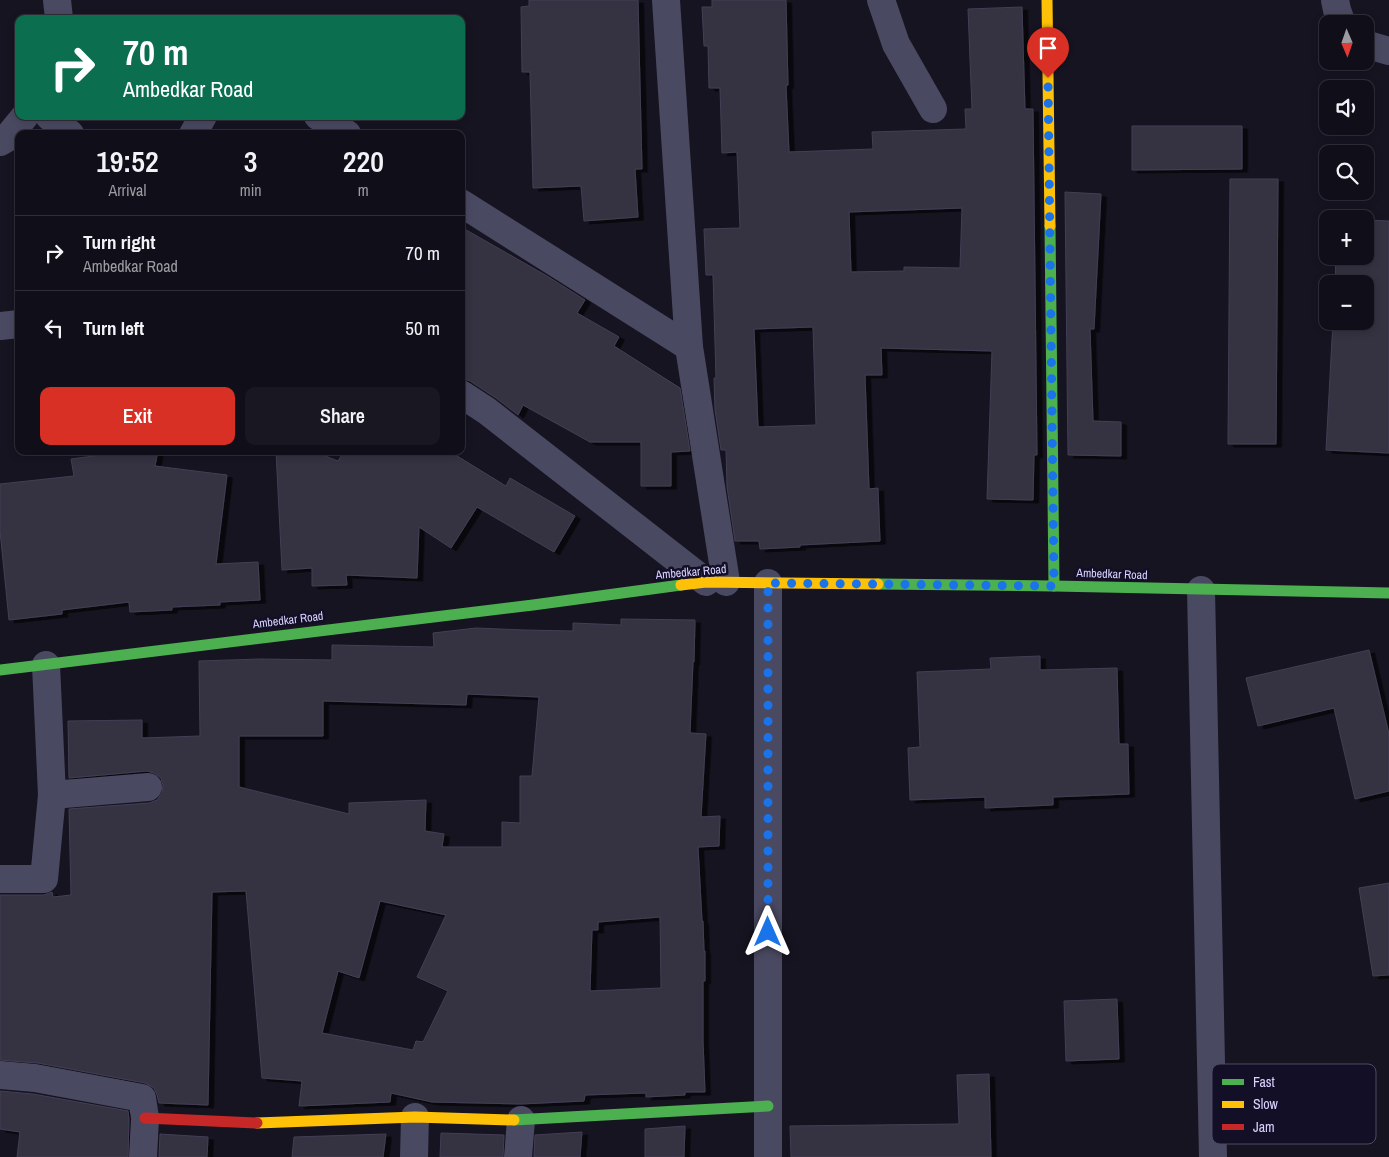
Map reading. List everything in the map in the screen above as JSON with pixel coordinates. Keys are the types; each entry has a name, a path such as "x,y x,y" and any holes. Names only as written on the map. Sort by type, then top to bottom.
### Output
{"main road":[{"path":"1047,0 1054,586"},
{"name":"Ambedkar Road","path":"0,670 716,582 1054,586 1389,594"},
{"path":"145,1118 250,1123 416,1118 521,1120 768,1106"}],"street":[{"path":"57,0 59,15"},
{"path":"666,0 689,347 716,582"},
{"path":"880,0 896,44 933,109"},
{"path":"1335,0 1338,15"},
{"path":"1374,47 1389,52"},
{"path":"0,142 7,138 22,120"},
{"path":"54,120 65,130"},
{"path":"324,120 341,130"},
{"path":"465,206 689,347"},
{"path":"0,326 15,324"},
{"path":"465,397 716,582"},
{"path":"768,583 768,1157"},
{"path":"1201,590 1212,1110"},
{"path":"0,879 44,879 52,795 46,665"},
{"path":"52,795 148,786"},
{"path":"0,1075 35,1078 142,1098 145,1118 143,1157"},
{"path":"414,1157 416,1118"},
{"path":"518,1157 521,1120"},
{"path":"1213,1144 1213,1157"}],"building":[{"path":"529,0 638,0 642,169 635,169 638,217 584,221 581,186 533,188 530,72 522,72 521,7 529,6"},
{"path":"712,0 786,0 788,85 786,86 789,152 873,149 872,132 966,129 965,109 972,109 968,9 1022,7 1025,109 1033,109 1037,455 1034,455 1033,500 987,499 992,351 881,348 882,375 865,375 869,489 878,488 880,541 760,549 759,541 735,541 727,487 726,450 721,450 715,410 713,275 706,275 704,229 740,228 737,152 722,153 720,88 709,88 708,46 704,46 702,7 712,7","holes":["962,208 960,268 904,267 904,271 851,272 849,212","813,327 816,425 758,427 754,329"]},
{"path":"1132,126 1242,126 1242,169 1132,170"},
{"path":"1230,179 1278,179 1276,444 1228,444"},
{"path":"1065,192 1101,194 1094,329 1090,329 1093,421 1121,422 1121,456 1068,455"},
{"path":"1374,220 1389,221 1389,453 1326,450 1333,330 1374,330 1374,275 1335,275 1336,265 1374,265"},
{"path":"465,229 585,300 577,313 619,337 614,346 680,388 690,451 671,452 671,486 641,486 641,442 590,442 523,405 518,415 465,379"},
{"path":"101,455 157,455 155,466 227,475 216,564 258,562 260,600 220,602 220,605 172,607 172,610 130,612 129,602 62,610 62,614 9,620 0,531 0,484 74,476 71,459"},
{"path":"276,455 323,455 338,461 342,455 456,455 506,486 510,478 575,516 554,552 477,507 451,548 419,527 417,578 346,575 347,585 312,586 312,568 282,570"},
{"path":"621,619 695,620 690,733 706,734 701,817 720,816 719,846 698,847 705,951 703,1041 705,1092 685,1092 685,1095 646,1097 646,1093 585,1095 584,1101 521,1104 432,1102 391,1093 390,1102 299,1106 302,1081 262,1078 246,891 212,892 208,1105 159,1103 154,1088 145,1083 38,1063 0,1060 0,895 44,895 52,892 53,897 71,895 69,809 149,803 157,800 162,793 163,785 161,778 147,771 69,778 68,721 142,720 142,738 200,736 199,661 260,659 332,660 332,645 434,647 433,633 476,628 573,631 573,623 621,625","holes":["467,694 539,697 532,776 520,776 520,823 502,822 502,847 442,847 444,834 425,831 426,800 349,803 349,814 239,787 239,736 323,736 323,701 466,705","380,901 446,915 417,977 448,991 423,1042 416,1041 413,1050 322,1033 338,971 359,978","660,917 661,988 590,991 592,930 598,930 598,922"]},
{"path":"1369,650 1389,734 1389,791 1355,799 1334,708 1258,726 1246,678"},
{"path":"1040,656 1040,670 1117,668 1119,744 1128,744 1129,794 1053,797 1053,805 985,808 985,797 910,800 908,748 920,747 917,672 991,669 990,658"},
{"path":"1389,883 1389,975 1373,976 1359,888"},
{"path":"1117,999 1119,1059 1066,1061 1064,1001"},
{"path":"989,1074 991,1157 791,1157 790,1126 959,1124 957,1075"},
{"path":"0,1091 33,1094 128,1111 128,1157 17,1157 20,1132 0,1129"},
{"path":"685,1126 684,1157 645,1157 645,1129"},
{"path":"582,1132 580,1157 534,1157 535,1135"},
{"path":"441,1133 504,1135 503,1157 440,1157"},
{"path":"160,1134 208,1137 207,1157 159,1157"},
{"path":"386,1134 383,1157 292,1157 294,1137"}],"traffic: fast":[{"path":"1050,226 1054,586"},
{"path":"878,584 1389,593"},
{"path":"0,670 533,605 681,585"},
{"path":"514,1120 768,1106"}],"traffic: slow":[{"path":"1047,0 1050,226"},
{"path":"681,585 706,582 878,584"},
{"path":"257,1123 415,1117 514,1120"}],"traffic: jam":[{"path":"145,1118 257,1123"}],"route":[{"path":"768,932 768,583 1054,586 1048,78"}]}
